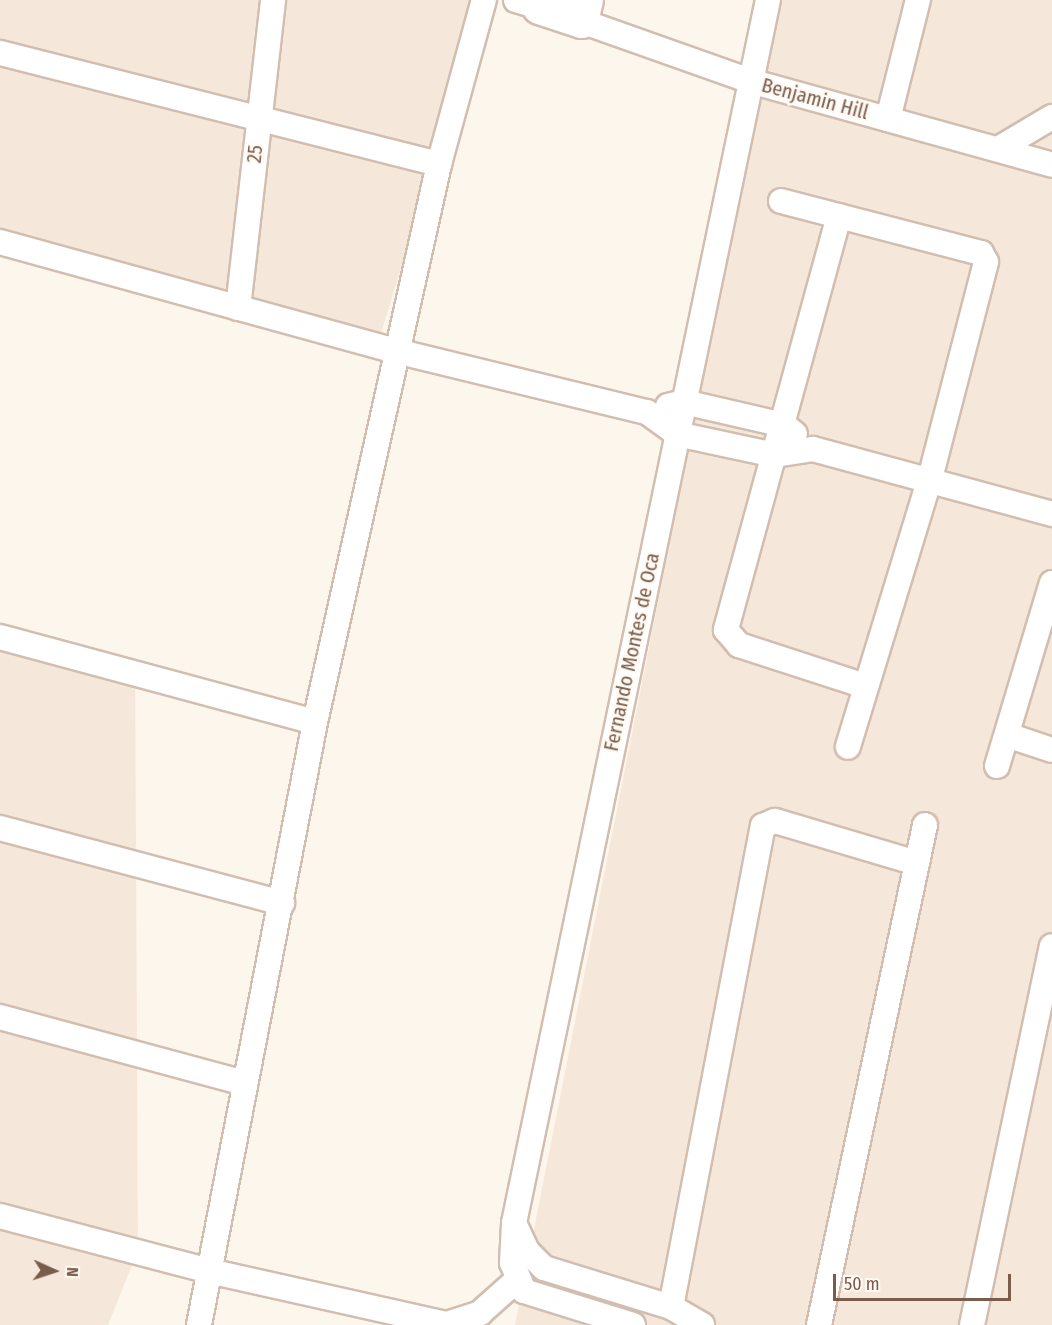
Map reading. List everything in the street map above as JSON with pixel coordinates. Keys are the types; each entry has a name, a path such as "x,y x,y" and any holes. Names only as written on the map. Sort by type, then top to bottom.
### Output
{"street":[{"name":"25","path":"238,309 273,0"},
{"path":"199,1325 315,722 439,164 484,0"},
{"name":"Fernando Montes de Oca","path":"517,1280 512,1263 514,1223 768,0"},
{"path":"888,118 918,0"},
{"path":"532,2 583,10"},
{"name":"Benjamin Hill","path":"583,10 750,81 1052,165"},
{"path":"0,53 439,164"},
{"path":"998,149 1052,117"},
{"path":"781,201 985,257 930,478 848,747"},
{"path":"839,216 727,636 865,686"},
{"path":"0,242 396,351 647,412 677,434 776,455 813,449 930,478 1052,514"},
{"path":"647,412 684,402 784,425 813,449"},
{"path":"997,766 1052,583"},
{"path":"0,637 315,722"},
{"path":"1007,735 1052,750"},
{"path":"671,1307 763,826 775,821 917,863"},
{"path":"819,1325 925,825"},
{"path":"0,828 282,903"},
{"path":"972,1325 1052,946"},
{"path":"0,1017 245,1083"},
{"path":"0,1216 209,1271 447,1324 480,1313 517,1280 536,1298 624,1324"},
{"path":"514,1223 527,1251 544,1268 671,1307 702,1325"}],"shaded area":[{"path":"0,0 482,0 380,337 0,249"},
{"path":"777,0 1052,0 1052,1325 515,1325"},
{"path":"0,628 135,661 138,1250 108,1325 0,1325"}]}
